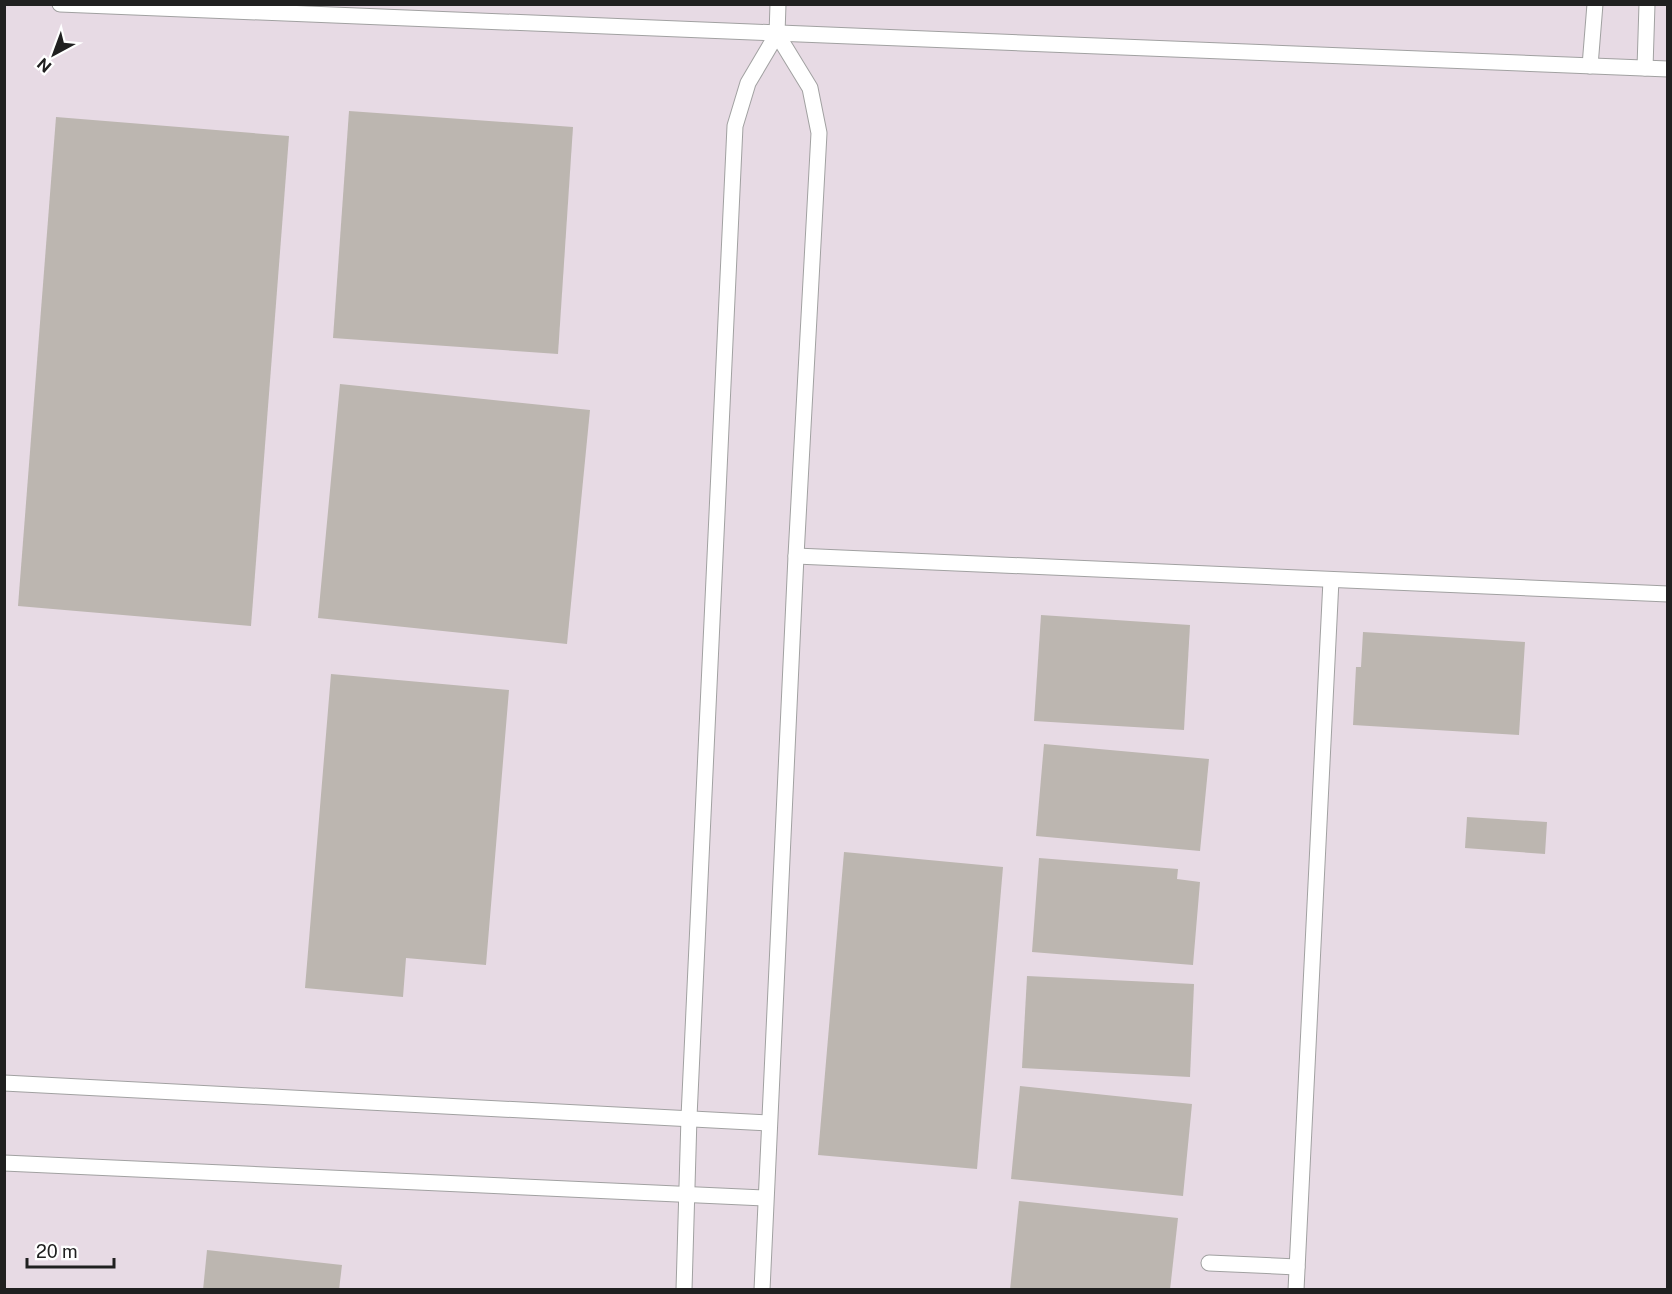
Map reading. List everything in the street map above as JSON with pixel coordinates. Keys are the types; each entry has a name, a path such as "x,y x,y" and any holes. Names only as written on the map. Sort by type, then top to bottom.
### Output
{"lane":[{"path":"60,4 1668,69"},
{"path":"684,1290 689,1117 735,126 748,83 777,34 778,4"},
{"path":"1590,66 1595,4"},
{"path":"1645,68 1647,4"},
{"path":"762,1290 796,556 819,133 810,88 777,34"},
{"path":"796,556 1668,594"},
{"path":"1296,1290 1331,580"},
{"path":"4,1083 689,1117 769,1123"},
{"path":"4,1163 765,1198"},
{"path":"1209,1263 1297,1267"}],"shaded area":[{"path":"5,5 1667,5 1667,1289 5,1289"}],"building":[{"path":"349,111 573,127 558,354 333,338"},
{"path":"56,117 289,136 251,626 18,606"},
{"path":"340,384 590,410 567,644 318,618"},
{"path":"1041,615 1190,625 1184,730 1034,721"},
{"path":"1363,632 1525,642 1519,735 1353,725 1356,667 1361,667"},
{"path":"331,674 509,690 486,965 406,958 403,997 305,988"},
{"path":"1044,744 1209,759 1200,851 1036,836"},
{"path":"1467,817 1547,822 1545,854 1465,848"},
{"path":"844,852 1003,867 977,1169 818,1155"},
{"path":"1039,858 1178,869 1177,879 1200,882 1193,965 1032,952"},
{"path":"1027,976 1194,984 1190,1077 1022,1068"},
{"path":"1020,1086 1192,1104 1183,1196 1011,1179"},
{"path":"1019,1201 1178,1218 1170,1290 1010,1290"},
{"path":"207,1250 342,1265 339,1290 203,1290"}]}
